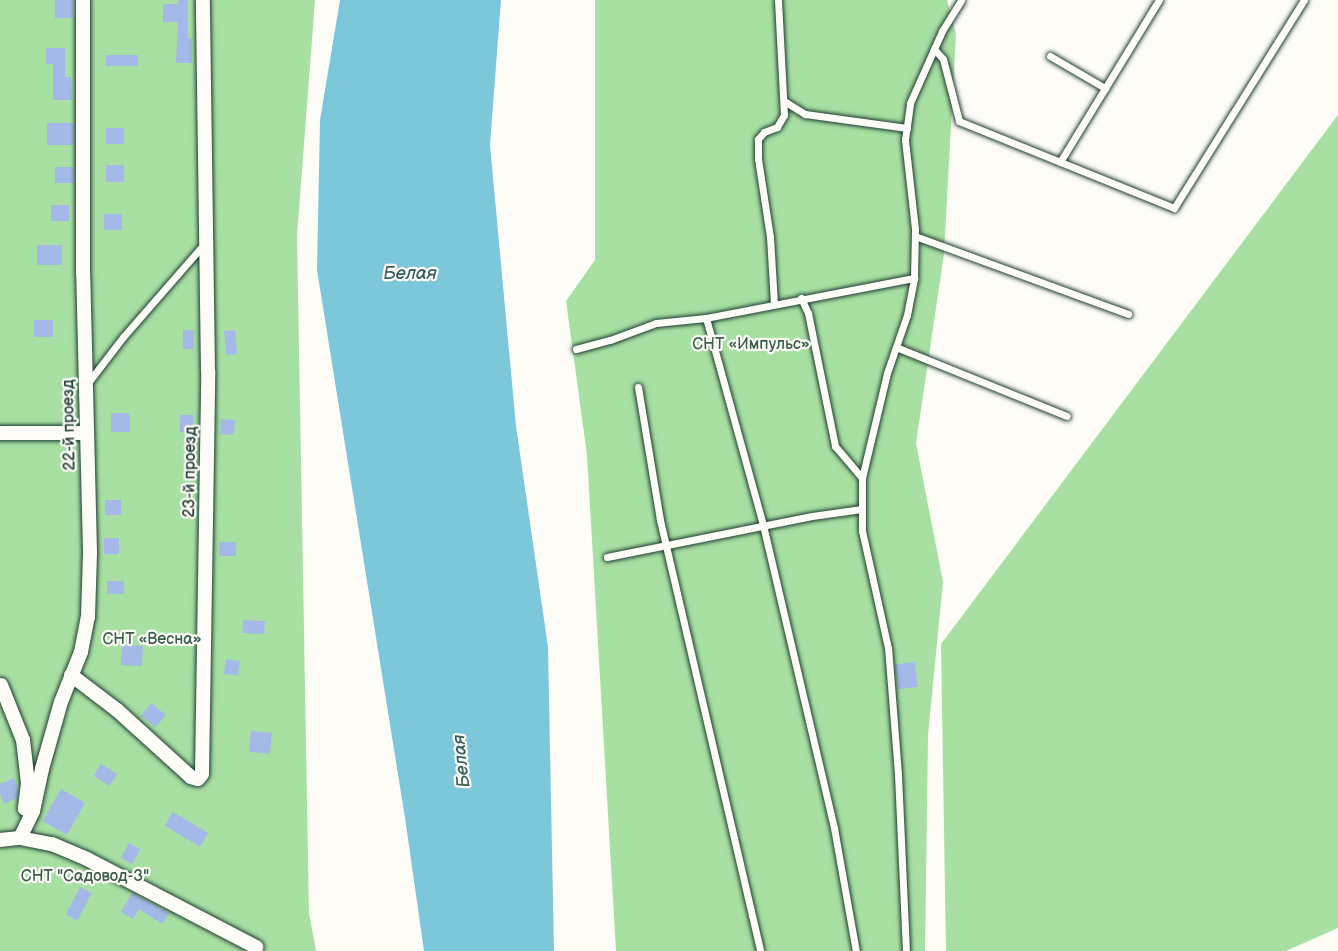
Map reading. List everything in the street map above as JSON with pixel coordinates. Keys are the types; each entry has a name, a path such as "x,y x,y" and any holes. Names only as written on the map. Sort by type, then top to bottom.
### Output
{"street":[{"name":"22-й проезд","path":"20,838 33,811 42,769 71,675 81,651 88,617 90,552 86,386 83,0"},
{"name":"23-й проезд","path":"71,675 117,710 191,777 198,779 202,774 208,371 203,0"},
{"path":"0,433 87,433"},
{"path":"1,685 23,740 27,764 28,783 20,838"},
{"path":"0,840 20,838 52,844 87,859 256,947"}],"lane":[{"path":"774,304 770,237 758,159 758,139 764,132 777,127 784,115 778,0"},
{"path":"906,951 898,774 888,648 862,531 862,478 887,373 907,315 914,278 915,236 905,140 910,103 934,49 961,0"},
{"path":"1060,162 1159,0"},
{"path":"934,49 943,59 959,121 1174,208 1304,0"},
{"path":"1050,56 1105,88"},
{"path":"784,100 805,114 907,128"},
{"path":"915,236 1128,314"},
{"path":"86,386 123,337 207,241"},
{"path":"576,349 610,340 656,323 706,318 914,278"},
{"path":"801,298 808,313 835,446 862,478"},
{"path":"706,318 763,525 834,828 856,951"},
{"path":"896,347 1067,416"},
{"path":"638,387 667,545 760,951"},
{"path":"607,557 763,525 862,509"}],"green space":[{"name":"СНТ «Весна»","path":"0,0 315,0 297,236 309,913 316,951 0,951"},
{"name":"СНТ «Импульс»","path":"595,0 947,0 956,34 944,254 916,443 943,582 928,735 925,951 616,951 587,455 566,301 595,260"},
{"path":"1338,115 1338,928 1286,951 946,951 941,644"}],"water":[{"name":"Белая","path":"340,0 501,0 490,145 516,426 548,647 554,951 424,951 405,818 317,270 320,120"}],"building":[{"path":"55,0 73,0 73,18 55,18"},
{"path":"178,0 188,0 188,38 192,39 192,63 176,63 178,22 163,22 163,4 178,4"},
{"path":"46,48 65,48 65,77 71,77 72,100 53,100 53,64 46,64"},
{"path":"106,55 138,55 138,66 106,66"},
{"path":"47,123 74,123 74,145 47,145"},
{"path":"106,128 124,128 124,144 106,144"},
{"path":"106,165 124,165 124,182 106,182"},
{"path":"55,167 74,167 74,183 55,183"},
{"path":"51,205 69,205 69,221 51,221"},
{"path":"104,214 122,214 122,230 104,230"},
{"path":"37,245 62,245 62,265 37,265"},
{"path":"34,320 53,320 53,337 34,337"},
{"path":"183,330 194,330 194,349 183,349"},
{"path":"235,330 237,354 226,355 224,331"},
{"path":"111,413 130,413 130,432 111,432"},
{"path":"180,415 193,415 193,432 180,432"},
{"path":"221,419 235,420 234,435 220,434"},
{"path":"105,500 121,500 121,515 105,515"},
{"path":"104,538 119,538 119,554 104,554"},
{"path":"219,542 236,542 236,556 219,556"},
{"path":"107,581 124,581 124,594 107,594"},
{"path":"243,620 265,621 264,634 242,633"},
{"path":"122,645 143,646 142,666 121,665"},
{"path":"226,659 240,661 238,676 224,674"},
{"path":"915,662 918,687 898,689 895,664"},
{"path":"151,703 166,715 156,727 141,715"},
{"path":"251,731 272,733 270,754 249,752"},
{"path":"101,764 117,774 110,786 94,776"},
{"path":"14,778 18,788 17,798 4,804 0,794 0,784"},
{"path":"61,789 85,803 67,835 42,821"},
{"path":"173,812 208,833 200,847 165,826"},
{"path":"129,843 140,849 132,864 121,858"},
{"path":"80,887 92,893 78,921 66,915"},
{"path":"132,893 169,913 162,924 139,909 133,919 121,912"}],"park label":[{"name":"СНТ \"Садовод-3\"","path":"85,877"}]}
